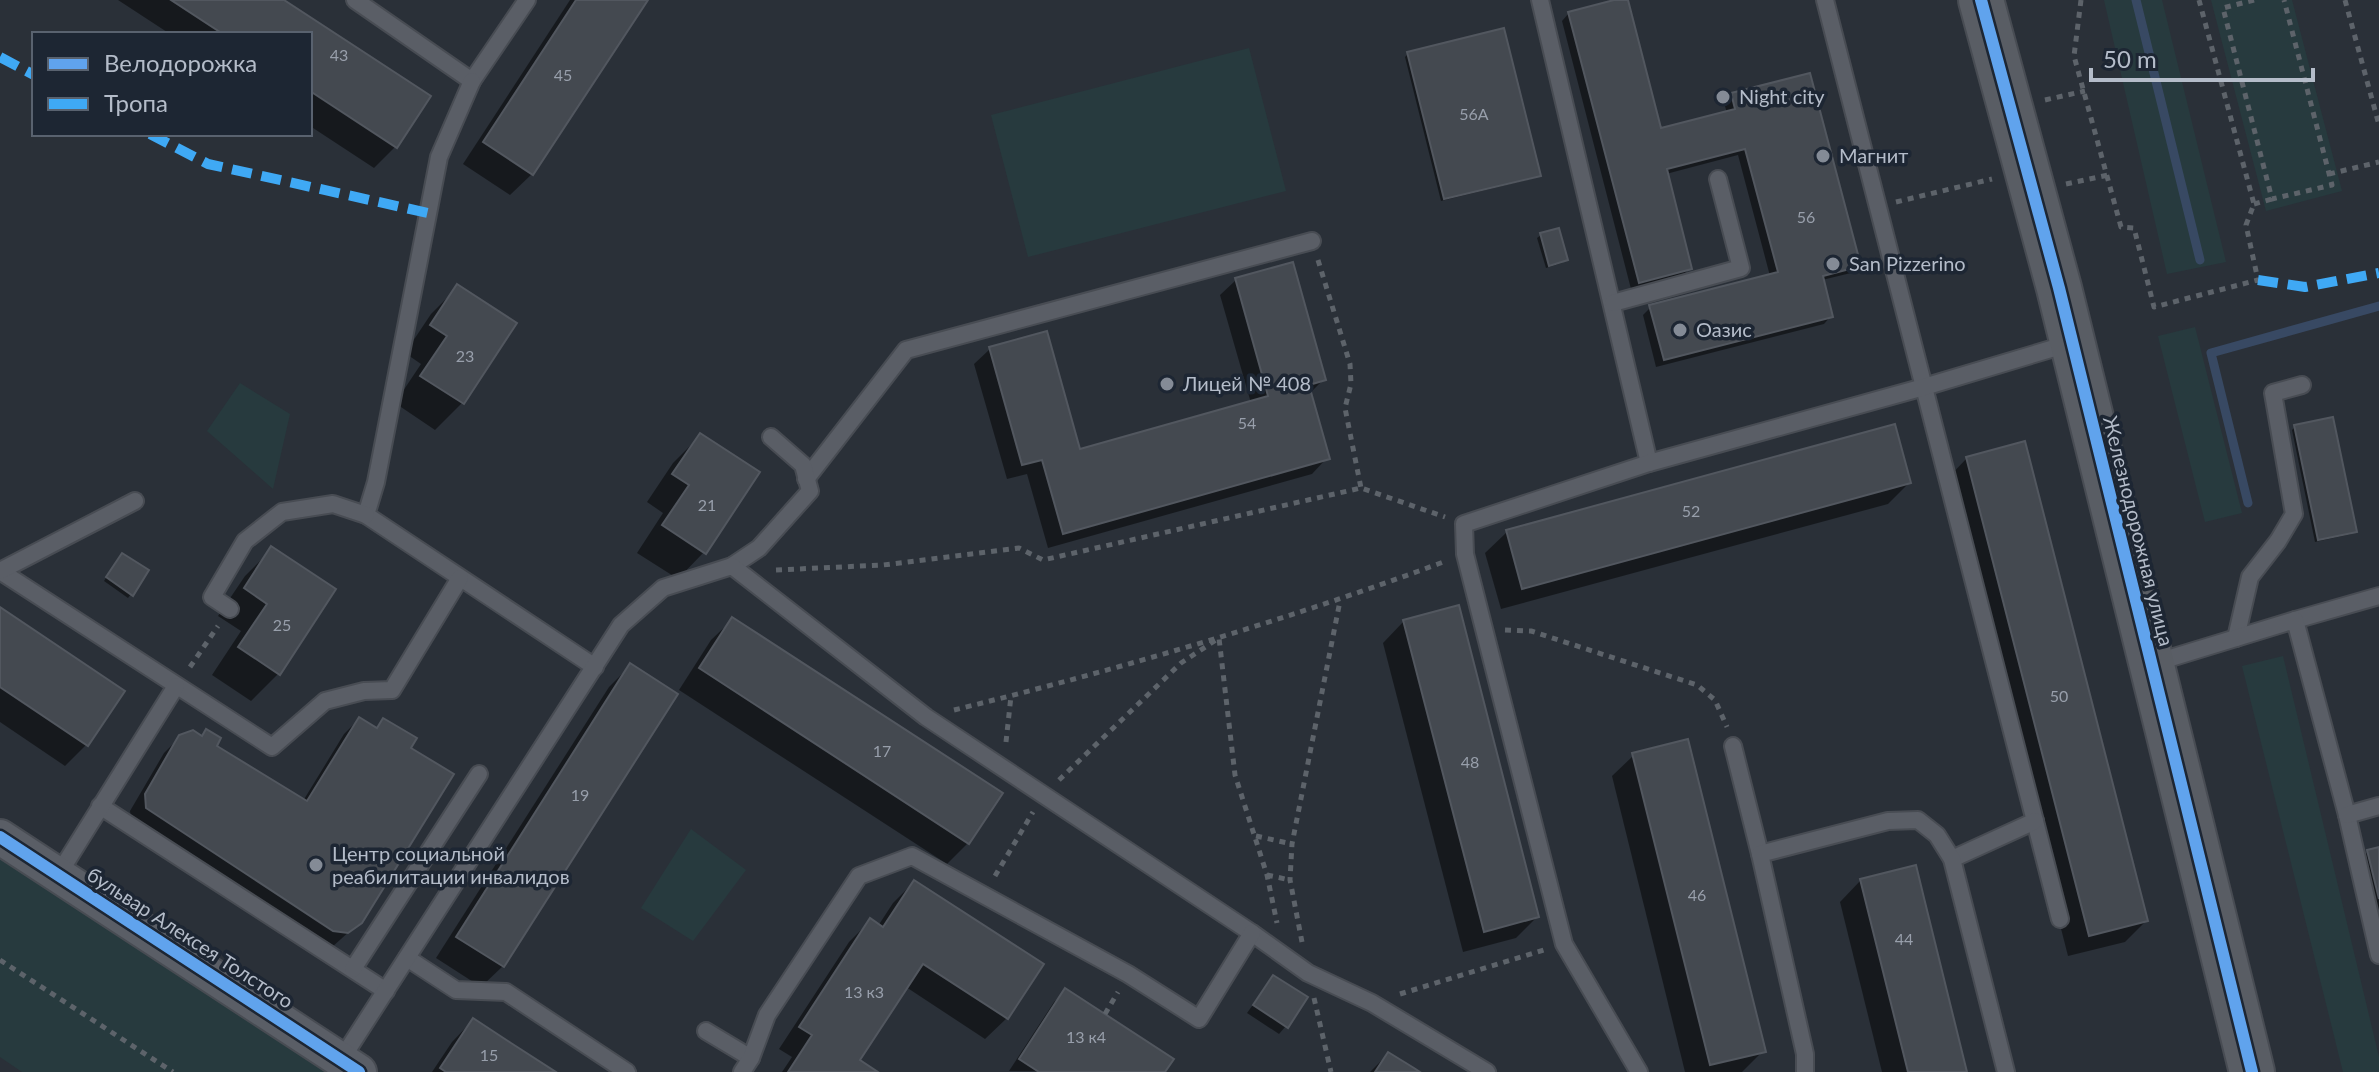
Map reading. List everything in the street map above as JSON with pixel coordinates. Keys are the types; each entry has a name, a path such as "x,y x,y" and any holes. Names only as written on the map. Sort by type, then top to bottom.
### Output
{"street":[{"name":"Железнодорожная улица","path":"1981,0 2034,192 2252,1072"},
{"name":"бульвар Алексея Толстого","path":"0,837 350,1066"}],"lane":[{"path":"355,0 472,81"},
{"path":"366,515 376,482 439,157 472,81 527,0"},
{"path":"1540,0 1649,463"},
{"path":"1825,0 2060,919"},
{"path":"1613,303 1741,268 1718,179"},
{"path":"806,479 906,350 1312,241"},
{"path":"1639,1072 1564,944 1465,554 1464,524 1649,463 2071,343"},
{"path":"2236,638 2250,577 2294,514 2273,393 2302,385"},
{"path":"350,1066 386,991 621,625 663,588 736,569 810,491 803,465 771,437"},
{"path":"135,501 0,571 272,747 325,701 364,691 392,690 460,578"},
{"path":"230,609 212,597 245,541 282,512 333,504 366,515 595,667"},
{"path":"736,569 926,717 1044,793 1308,973 1372,1003 1487,1072"},
{"path":"2150,664 2379,596"},
{"path":"2295,620 2347,815 2379,955"},
{"path":"58,875 176,686"},
{"path":"1733,746 1805,1054 1805,1072"},
{"path":"353,969 479,774"},
{"path":"100,806 386,991"},
{"path":"2347,815 2379,806"},
{"path":"1760,854 1888,821 1918,820 1937,835 1952,859 2006,1072"},
{"path":"1952,859 2035,821"},
{"path":"706,1031 746,1065 767,1015 859,876 912,856 1128,974 1199,1019 1252,933"},
{"path":"407,958 456,990 506,992 627,1072"}],"path":[{"path":"2081,0 2074,56 2121,227 2134,228 2154,307 2258,280 2246,225 2254,204 2199,0"},
{"path":"2254,0 2223,8 2272,199"},
{"path":"2254,204 2332,185 2284,0"},
{"path":"2345,0 2379,125"},
{"path":"2034,103 2085,91"},
{"path":"2329,174 2379,162"},
{"path":"2055,187 2108,175"},
{"path":"1878,207 2004,176"},
{"path":"1312,241 1350,364 1351,384 1345,408 1361,488"},
{"path":"736,569 883,565 1019,548 1043,560 1361,488 1464,524"},
{"path":"926,717 1219,638 1340,601 1465,554"},
{"path":"1331,1072 1290,880 1292,844 1340,601"},
{"path":"176,686 230,609"},
{"path":"1484,629 1531,631 1697,685 1715,700 1722,711 1733,746"},
{"path":"984,894 1044,793 1181,663 1219,638"},
{"path":"1219,638 1235,775 1267,875 1283,955"},
{"path":"1003,766 1011,696"},
{"path":"1256,836 1292,844"},
{"path":"1267,875 1290,880"},
{"path":"1372,1003 1564,944"},
{"path":"0,960 173,1072"}],"green space":[{"path":"2104,0 2162,0 2226,262 2167,274"},
{"path":"2211,0 2292,0 2342,191 2266,211"},
{"path":"1249,48 1286,191 1028,257 991,115"},
{"path":"2195,327 2242,513 2205,522 2158,336"},
{"path":"240,383 290,414 273,489 207,431"},
{"path":"2283,656 2379,1057 2379,1072 2343,1072 2242,666"},
{"path":"691,829 746,870 693,941 641,908"},
{"path":"0,856 330,1072 22,1072 0,1057"}],"building":[{"path":"171,0 284,0 431,96 397,148 312,92 312,32 220,32"},
{"path":"576,0 648,0 533,175 483,142"},
{"path":"1614,0 1628,0 1661,128 1735,109 1731,93 1810,73 1861,266 1823,276 1833,317 1664,360 1649,305 1778,272 1745,149 1667,169 1692,269 1639,283 1568,12"},
{"path":"1504,28 1541,176 1444,199 1407,52"},
{"path":"1559,228 1568,260 1549,266 1540,233"},
{"path":"1293,262 1326,380 1309,385 1330,459 1063,534 1042,460 1022,465 989,347 1047,331 1080,449 1268,396 1235,278"},
{"path":"457,284 517,323 464,404 420,376 447,336 430,325"},
{"path":"2333,417 2357,532 2318,540 2294,425"},
{"path":"1895,424 1911,483 1522,589 1506,530"},
{"path":"700,433 760,472 706,554 662,525 689,485 672,474"},
{"path":"2025,441 2148,921 2089,936 1966,457"},
{"path":"271,546 336,589 280,675 238,647 267,604 244,588"},
{"path":"122,553 149,570 133,596 106,577"},
{"path":"1459,605 1539,917 1484,932 1403,620"},
{"path":"0,607 125,691 88,746 0,687"},
{"path":"732,617 1003,793 969,844 699,668"},
{"path":"630,663 678,694 504,967 456,937"},
{"name":"Центр социальной реабилитации инвалидов","path":"359,717 377,728 383,718 417,738 411,748 454,774 362,923 348,933 333,931 146,808 145,794 179,735 193,730 202,736 206,729 221,738 217,746 307,801"},
{"path":"1688,739 1766,1052 1710,1065 1632,753"},
{"path":"2379,847 2379,899 2367,850"},
{"path":"1916,865 1967,1072 1908,1072 1860,879"},
{"path":"914,880 1044,964 1008,1019 923,964 860,1060 878,1072 788,1072 812,1035 799,1027 870,918 883,927"},
{"path":"1273,975 1308,997 1288,1028 1253,1005"},
{"path":"1065,988 1174,1059 1165,1072 1039,1072 1019,1059"},
{"path":"473,1018 556,1072 446,1072 440,1068"},
{"path":"1388,1052 1414,1068 1420,1072 1375,1072"}],"waterway":[{"path":"2136,0 2200,260"},
{"path":"2248,503 2211,353 2379,306"}],"marked path":[{"path":"0,57 32,74"},
{"path":"154,136 208,164 428,213"},
{"path":"2258,280 2305,287 2379,273"}],"cycle path":[{"path":"1981,0 2059,288 2252,1072"},
{"path":"0,837 359,1072"}],"place":[{"name":"Night city","path":"1723,97"},
{"name":"Магнит","path":"1823,156"},
{"name":"San Pizzerino","path":"1833,264"},
{"name":"Оазис","path":"1680,330"},
{"name":"Лицей № 408","path":"1167,384"},
{"name":"Центр социальной реабилитации инвалидов","path":"316,865"}]}
